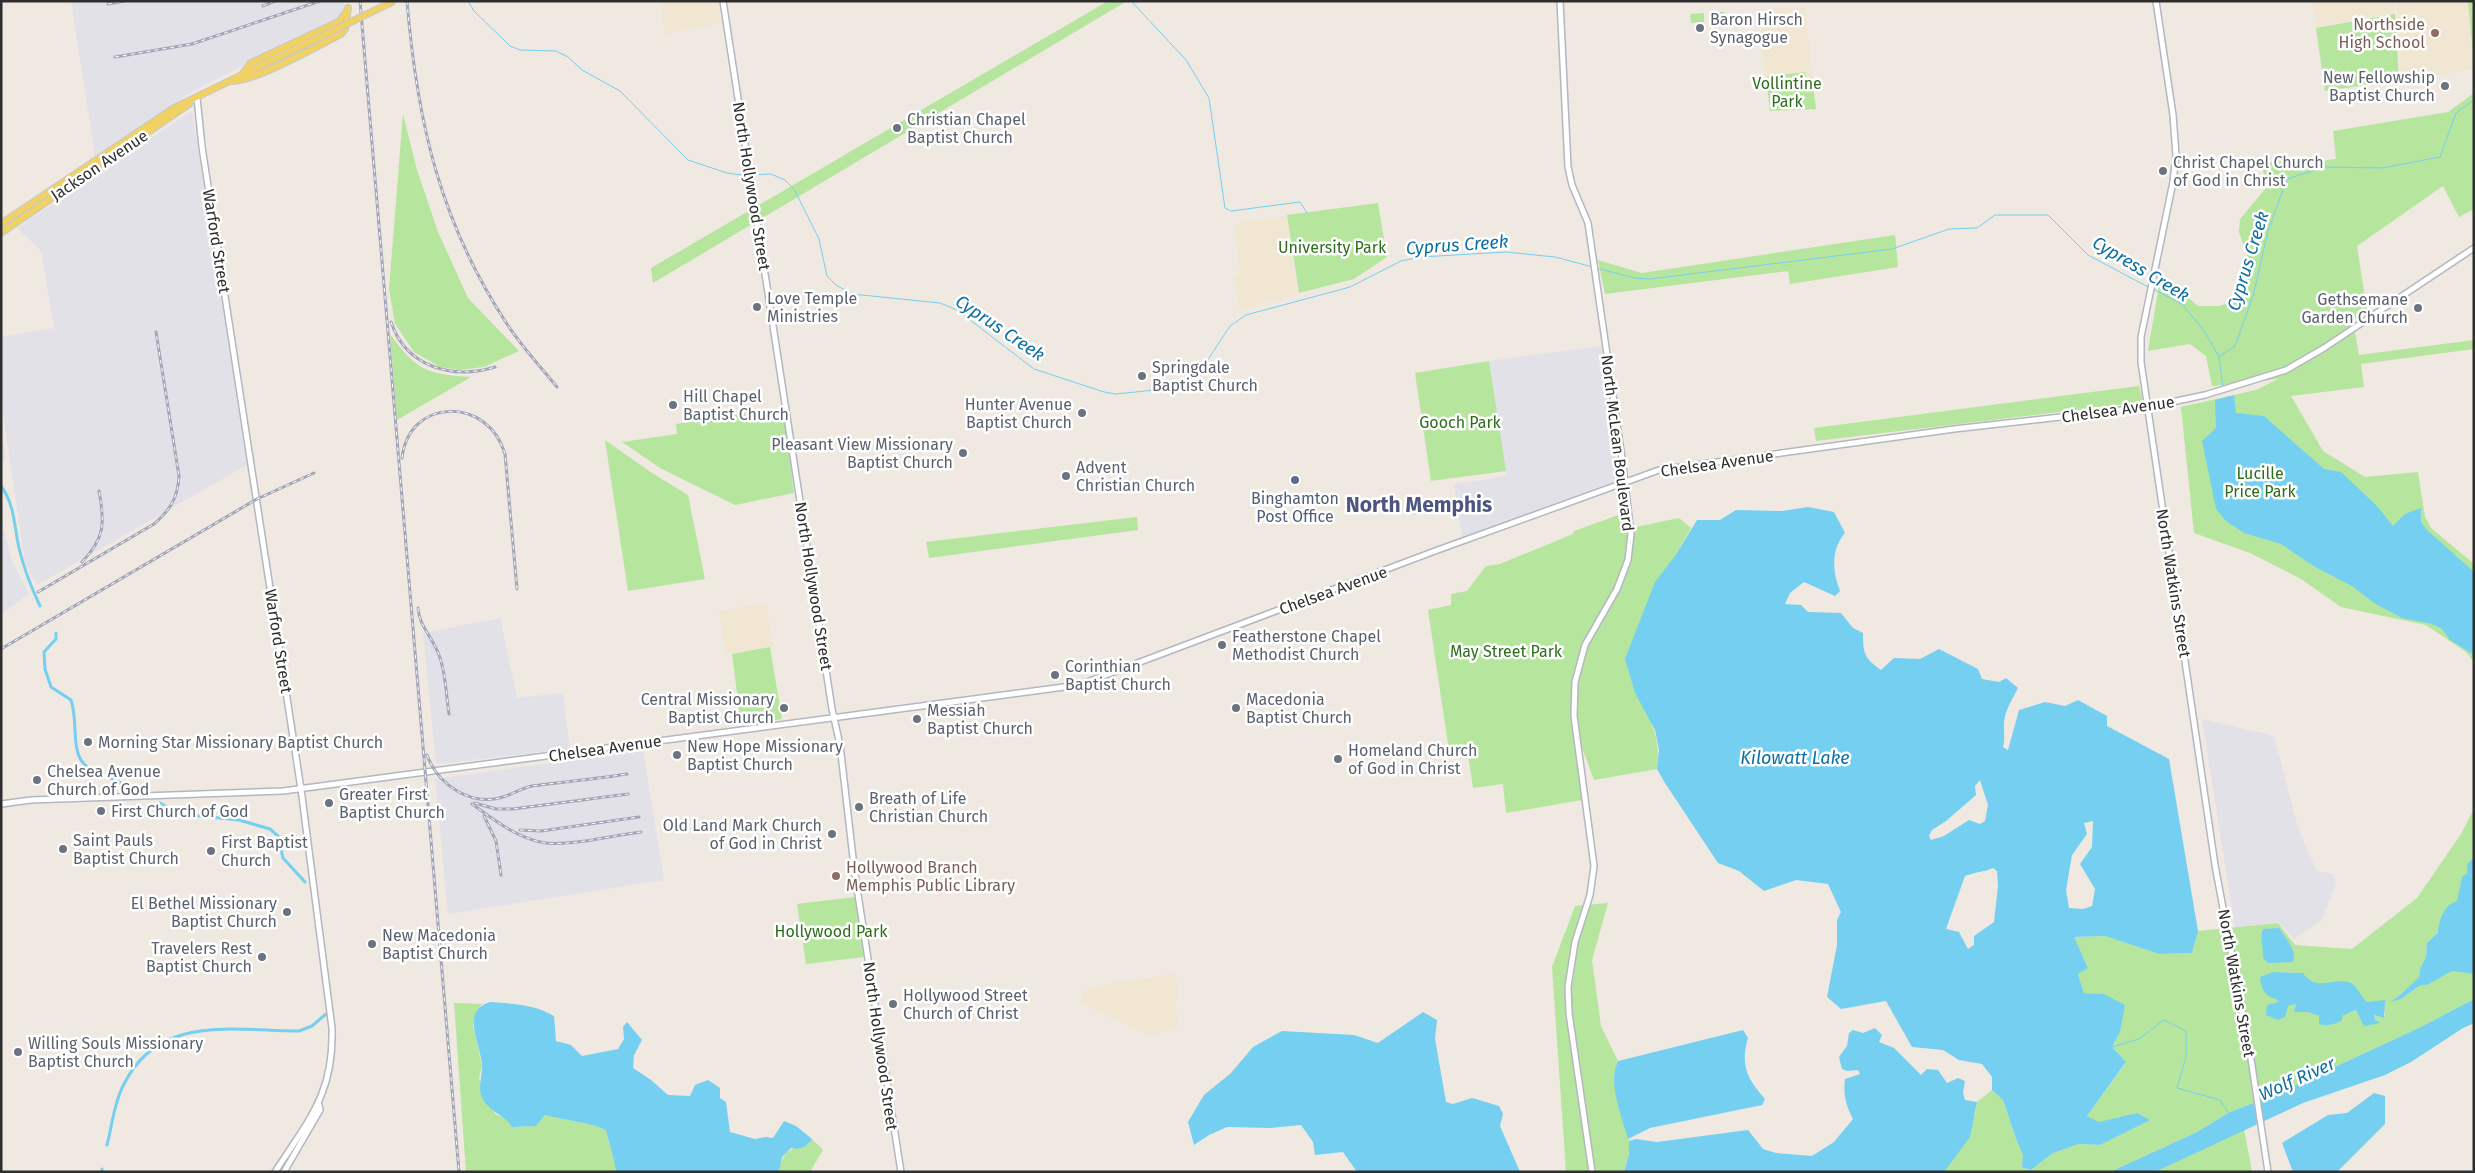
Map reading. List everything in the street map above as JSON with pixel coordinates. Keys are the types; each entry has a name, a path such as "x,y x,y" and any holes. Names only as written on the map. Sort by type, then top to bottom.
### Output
{"main road":[{"path":"230,81 241,81 256,75 341,34 345,29 347,1"},
{"name":"Jackson Avenue","path":"1,224 174,108 394,1"},
{"name":"North Hollywood Street","path":"723,1 835,717 857,884 901,1172"},
{"name":"North McLean Boulevard","path":"1560,1 1568,167 1572,185 1588,224 1631,534 1628,560 1617,589 1585,645 1576,682 1574,716 1594,866 1590,895 1575,942 1568,987 1569,1013 1592,1172"},
{"name":"North Watkins Street","path":"2156,1 2173,115 2176,155 2173,182 2152,278 2141,344 2148,406 2215,865 2251,1059 2268,1172"},
{"path":"242,75 251,63 340,21 348,8"},
{"name":"Jackson Avenue","path":"1,232 197,98"},
{"name":"Warford Street","path":"197,98 202,147 301,789 332,1028 332,1061 319,1105 275,1172"},
{"name":"Chelsea Avenue","path":"1,804 31,800 301,789 1079,685 1625,482 1668,469 2148,406 2205,395 2239,385 2286,370 2324,348 2474,248"},
{"path":"284,1172 320,1110 319,1105"}],"shaded area":[{"path":"71,1 344,1 344,7 343,15 195,90 95,156"},
{"path":"660,1 718,1 721,23 665,34"},
{"path":"2312,1 2394,1 2394,13 2317,27"},
{"name":"Northside High School","path":"2396,1 2468,1 2474,69 2401,80"},
{"path":"1805,7 1816,109 1770,111 1757,9"},
{"path":"192,111 247,465 37,585 25,563 1,400 1,337 54,328 41,251 17,228"},
{"path":"1286,216 1298,294 1240,311 1234,276 1240,275 1234,224"},
{"path":"1601,346 1619,480 1462,537 1454,484 1506,476 1489,361"},
{"path":"1,435 6,454 1,472"},
{"path":"1,518 12,561 29,593 1,615"},
{"path":"766,603 773,646 726,654 719,611"},
{"path":"500,618 517,698 563,693 570,749 436,764 423,633"},
{"path":"2202,719 2274,736 2297,824 2306,847 2317,871 2333,874 2336,883 2322,920 2294,939 2278,922 2235,928"},
{"path":"643,750 664,880 448,914 435,779"},
{"path":"1175,974 1179,991 1176,1005 1178,1026 1151,1037 1080,1002 1083,992 1100,985"}],"green space":[{"path":"1108,1 1127,1 653,283 651,268"},
{"path":"2468,1 2474,1 2474,65"},
{"path":"1711,12 1724,12 1725,21 1712,22"},
{"path":"1704,13 1704,22 1691,23 1690,14"},
{"path":"2395,14 2399,80 2325,91 2316,28"},
{"name":"Vollintine Park","path":"1805,72 1806,78 1812,77 1816,109 1770,111 1766,77"},
{"path":"2474,93 2474,209 2459,217 2443,186 2357,246 2367,310 2353,321 2359,355 2474,340 2474,349 2361,364 2364,387 2291,396 2323,451 2365,477 2418,472 2425,517 2431,528 2474,564 2474,662 2466,652 2426,625 2341,607 2301,579 2250,553 2194,533 2181,407 2256,390 2278,379 2212,386 2206,356 2190,344 2148,351 2159,285 2184,294 2198,306 2220,306 2235,300 2248,273 2247,256 2239,232 2240,219 2266,188 2262,164 2312,156 2312,162 2336,159 2333,131 2448,112"},
{"path":"403,114 417,170 438,232 468,298 519,351 484,367 459,370 440,367 414,352 395,324 389,289"},
{"name":"University Park","path":"1378,203 1387,257 1354,279 1299,293 1287,215"},
{"path":"1895,235 1898,267 1790,284 1788,271 1605,294 1598,260 1642,273"},
{"path":"390,334 407,355 423,368 443,374 471,377 397,420"},
{"name":"Gooch Park","path":"1489,361 1506,471 1431,481 1415,373"},
{"path":"2139,386 2143,402 1816,441 1814,428"},
{"path":"783,408 794,493 735,505 660,468 622,442 677,434 676,424"},
{"path":"605,440 652,473 688,495 705,579 628,591"},
{"name":"May Street Park","path":"1624,513 1626,529 1679,518 1691,528 1675,556 1635,693 1654,729 1658,747 1657,769 1594,780 1572,720 1582,800 1506,813 1503,784 1473,788 1468,755 1450,757 1428,610 1451,605 1451,594 1467,591 1486,566 1500,564 1573,534 1574,531"},
{"path":"1137,517 1138,530 929,558 926,542"},
{"path":"770,647 782,719 741,725 732,654"},
{"path":"2474,809 2474,857 2467,864 2467,873 2461,882 2456,905 2445,922 2427,943 2426,957 2420,969 2419,977 2391,1001 2401,999 2419,986 2427,985 2452,971 2474,974 2474,999 2421,1027 2272,1096 2230,1112 2197,1132 2110,1172 1944,1172 1975,1115 1977,1102 1992,1090 2003,1100 2016,1139 2031,1170 2053,1153 2079,1144 2100,1145 2149,1120 2137,1113 2098,1123 2087,1116 2126,1063 2112,1047 2120,1032 2104,994 2084,993 2078,974 2088,967 2073,937 2105,936 2159,954 2192,953 2198,931 2278,923 2295,945 2352,949 2417,898 2461,834","holes":["2274,972 2303,973 2316,984 2360,997 2367,1002 2382,1001 2384,1018 2374,1015 2375,1021 2359,1015 2356,1010 2342,1016 2337,1023 2319,1024 2319,1016 2307,1012 2294,1012 2296,1004 2267,1005 2278,1002"]},
{"name":"Hollywood Park","path":"855,897 864,957 806,964 797,904"},
{"path":"1608,903 1592,960 1601,1026 1618,1061 1614,1080 1627,1132 1629,1153 1624,1172 1566,1172 1552,967 1575,906"},
{"path":"454,1003 482,1004 477,1010 473,1026 482,1066 479,1079 495,1114 508,1119 512,1127 536,1126 545,1115 606,1130 609,1144 614,1151 616,1172 466,1172"},
{"path":"2244,1129 2252,1172 2155,1172"},
{"path":"812,1139 823,1150 810,1172 779,1172 782,1159 787,1152 808,1145"}],"water":[{"name":"Lucille Price Park","path":"2234,395 2236,413 2264,416 2324,469 2341,472 2377,506 2393,526 2405,514 2421,508 2421,522 2427,530 2474,572 2474,655 2450,640 2442,629 2432,624 2402,618 2374,603 2352,586 2315,567 2281,544 2244,533 2226,521 2216,509 2202,441 2216,428 2215,400"},
{"name":"Kilowatt Lake","path":"1808,507 1834,512 1845,533 1837,546 1834,560 1835,576 1840,591 1835,596 1804,582 1790,593 1785,604 1801,605 1808,612 1841,613 1853,628 1863,633 1864,650 1871,662 1881,670 1894,658 1920,659 1939,649 1978,669 1982,679 1999,682 2006,678 2018,688 2008,707 2004,722 2003,747 2008,750 2019,710 2045,702 2065,706 2078,700 2107,716 2107,726 2169,759 2198,931 2192,953 2159,954 2105,936 2074,937 2088,968 2078,974 2084,993 2104,994 2125,1005 2120,1032 2112,1047 2126,1062 2087,1116 2099,1122 2137,1113 2150,1120 2100,1145 2079,1144 2053,1153 2031,1170 2022,1167 2023,1155 2003,1100 1992,1090 1992,1077 1982,1064 1959,1060 1943,1050 1912,1047 1886,1001 1841,1009 1827,997 1837,945 1837,920 1841,912 1828,884 1796,880 1764,891 1739,871 1718,863 1665,783 1657,769 1659,750 1655,730 1635,693 1625,659 1655,582 1675,556 1697,520 1720,520 1736,510 1782,511","holes":["1980,780 1988,805 1985,821 1980,824 1969,820 1944,836 1931,840 1929,836 1932,830 1946,821 1976,795 1975,786","2093,821 2092,847 2080,864 2095,889 2092,906 2083,909 2069,908 2066,890 2072,855 2087,834 2084,823","1993,868 1997,871 1998,886 1994,922 1974,936 1974,945 1968,949 1959,932 1946,929 1965,876"]},
{"path":"2474,857 2474,974 2452,971 2427,985 2419,986 2401,999 2390,1002 2419,977 2420,969 2426,957 2427,943 2438,932 2441,918 2446,909 2457,901 2462,877 2467,873 2467,864"},
{"path":"2279,928 2292,949 2294,954 2293,962 2268,963 2263,958 2261,936 2263,929"},
{"path":"2274,972 2303,973 2308,979 2318,983 2349,982 2367,1002 2385,1000 2384,1018 2374,1015 2375,1020 2380,1023 2364,1026 2356,1010 2342,1016 2342,1020 2337,1023 2322,1025 2319,1024 2319,1016 2307,1012 2294,1012 2296,1004 2288,1006 2285,1017 2278,1020 2266,1015 2267,1005 2278,1002 2277,999 2264,992 2260,977"},
{"path":"2474,999 2474,1023 2463,1028 2411,1062 2385,1075 2303,1103 2155,1172 2110,1172 2197,1132 2230,1112 2272,1096 2421,1027"},
{"path":"491,1002 531,1007 554,1016 556,1041 571,1045 582,1056 618,1049 624,1039 623,1027 627,1022 642,1040 634,1055 633,1068 668,1095 690,1096 695,1085 708,1080 720,1088 720,1098 726,1102 730,1132 755,1139 773,1138 784,1121 796,1126 812,1139 803,1147 798,1149 791,1148 782,1157 779,1172 616,1172 606,1130 545,1115 536,1126 512,1127 484,1101 480,1087 482,1064 474,1028 474,1019 476,1012 482,1006"},
{"path":"1423,1012 1437,1020 1435,1039 1446,1102 1453,1104 1472,1098 1499,1106 1503,1114 1500,1126 1520,1172 1357,1172 1343,1152 1315,1155 1313,1142 1301,1125 1270,1128 1227,1127 1209,1135 1194,1145 1188,1122 1204,1095 1231,1073 1253,1047 1282,1031 1354,1035 1378,1043"},
{"path":"1875,1028 1882,1035 1879,1042 1894,1048 1921,1075 1927,1069 1938,1070 1947,1083 1958,1078 1965,1081 1963,1093 1965,1100 1977,1102 1970,1137 1944,1172 1624,1172 1629,1154 1629,1141 1636,1139 1657,1142 1748,1130 1763,1149 1776,1153 1812,1156 1834,1142 1853,1119 1844,1090 1845,1079 1860,1074 1858,1070 1847,1071 1842,1069 1839,1057 1847,1046 1849,1033 1853,1030 1863,1033"},
{"path":"1743,1030 1748,1038 1745,1064 1754,1085 1765,1099 1762,1105 1650,1128 1628,1139 1615,1090 1614,1079 1618,1061"},
{"path":"2374,1093 2385,1096 2385,1124 2337,1172 2293,1172 2282,1143 2328,1115 2347,1113"}],"waterway":[{"name":"Cyprus Creek","path":"468,1 474,11 510,46 520,50 556,51 568,57 582,70 620,91 688,160 727,173 748,176"},
{"path":"1131,1 1186,60 1209,98 1225,208 1231,211 1300,202 1307,213"},
{"name":"Cyprus Creek","path":"2219,357 2235,346 2253,296 2268,231 2287,179 2324,167 2382,168 2440,157 2456,113 2474,100"},
{"name":"Cyprus Creek","path":"752,175 771,174 785,180 794,189 819,239 827,276 836,285 852,294 940,303 957,310 1034,369 1104,392 1116,394 1174,388 1191,384 1204,372 1209,358 1230,326 1246,315 1350,287 1401,261 1421,257 1506,252 1555,257 1593,267"},
{"name":"Cypress Creek","path":"1596,268 1635,278 1650,279 1892,249 1949,229 1977,228 1995,215 2048,215 2088,255 2150,288"},
{"name":"Cypress Creek","path":"2153,289 2182,304 2205,332 2219,357 2223,388"},
{"path":"1,486 12,508 23,563 40,606"},
{"path":"56,633 56,639 44,652 45,669 51,687 71,700 74,712 76,744 82,762 89,769 101,775"},
{"path":"108,777 135,789"},
{"path":"160,803 184,816"},
{"path":"190,815 239,820 270,829 278,836 283,858 305,882"},
{"path":"107,1145 115,1107 123,1086 138,1063 156,1047 177,1037 199,1031 224,1029 299,1031 312,1026 326,1014"},
{"path":"2112,1047 2139,1039 2164,1020 2186,1031 2186,1057 2177,1088 2220,1100 2229,1114"}],"railway":[{"path":"108,4 124,1"},
{"path":"263,6 275,1"},
{"path":"115,57 192,44 320,1"},
{"path":"360,1 459,1172"},
{"path":"407,1 417,88 425,129 449,209 465,248 484,286 507,324 557,387"},
{"path":"391,322 398,337 408,350 432,366 463,372 495,367"},
{"path":"38,592 154,524 165,514 175,497 179,476 156,332"},
{"path":"402,458 408,438 419,423 433,415 450,411 467,414 483,422 496,435 505,454 517,589"},
{"path":"1,649 257,499 314,473"},
{"path":"82,562 95,545 101,530 102,512 99,491"},
{"path":"418,608 421,621 441,662 449,714"},
{"path":"427,755 432,766 447,784 457,791 479,799 503,797 532,786 627,774"},
{"path":"475,803 496,809 513,809 628,794"},
{"path":"472,804 516,833 546,843 580,842 641,832"},
{"path":"484,816 496,841 501,875"},
{"path":"520,830 541,831 639,817"}],"place":[{"name":"Baron Hirsch Synagogue","path":"1700,28"},
{"name":"Northside High School","path":"2435,33"},
{"name":"New Fellowship Baptist Church","path":"2445,86"},
{"name":"Christian Chapel Baptist Church","path":"897,128"},
{"name":"Christ Chapel Church of God in Christ","path":"2163,171"},
{"name":"Love Temple Ministries","path":"757,307"},
{"name":"Gethsemane Garden Church","path":"2418,308"},
{"name":"Springdale Baptist Church","path":"1142,376"},
{"name":"Hill Chapel Baptist Church","path":"673,405"},
{"name":"Hunter Avenue Baptist Church","path":"1082,413"},
{"name":"Pleasant View Missionary Baptist Church","path":"963,453"},
{"name":"Advent Christian Church","path":"1066,476"},
{"name":"Binghamton Post Office","path":"1295,480"},
{"name":"Featherstone Chapel Methodist Church","path":"1222,645"},
{"name":"Corinthian Baptist Church","path":"1055,675"},
{"name":"Central Missionary Baptist Church","path":"784,708"},
{"name":"Macedonia Baptist Church","path":"1236,708"},
{"name":"Messiah Baptist Church","path":"917,719"},
{"name":"Morning Star Missionary Baptist Church","path":"88,742"},
{"name":"New Hope Missionary Baptist Church","path":"677,755"},
{"name":"Homeland Church of God in Christ","path":"1338,759"},
{"name":"Chelsea Avenue Church of God","path":"37,780"},
{"name":"Greater First Baptist Church","path":"329,803"},
{"name":"Breath of Life Christian Church","path":"859,807"},
{"name":"First Church of God","path":"101,811"},
{"name":"Old Land Mark Church of God in Christ","path":"832,834"},
{"name":"Saint Pauls Baptist Church","path":"63,849"},
{"name":"First Baptist Church","path":"211,851"},
{"name":"Hollywood Branch Memphis Public Library","path":"836,876"},
{"name":"El Bethel Missionary Baptist Church","path":"287,912"},
{"name":"New Macedonia Baptist Church","path":"372,944"},
{"name":"Travelers Rest Baptist Church","path":"262,957"},
{"name":"Hollywood Street Church of Christ","path":"893,1004"},
{"name":"Willing Souls Missionary Baptist Church","path":"18,1052"}],"district":[{"name":"North Memphis","path":"1419,505"}],"water label":[{"name":"Wolf River","path":"2297,1079"}]}
